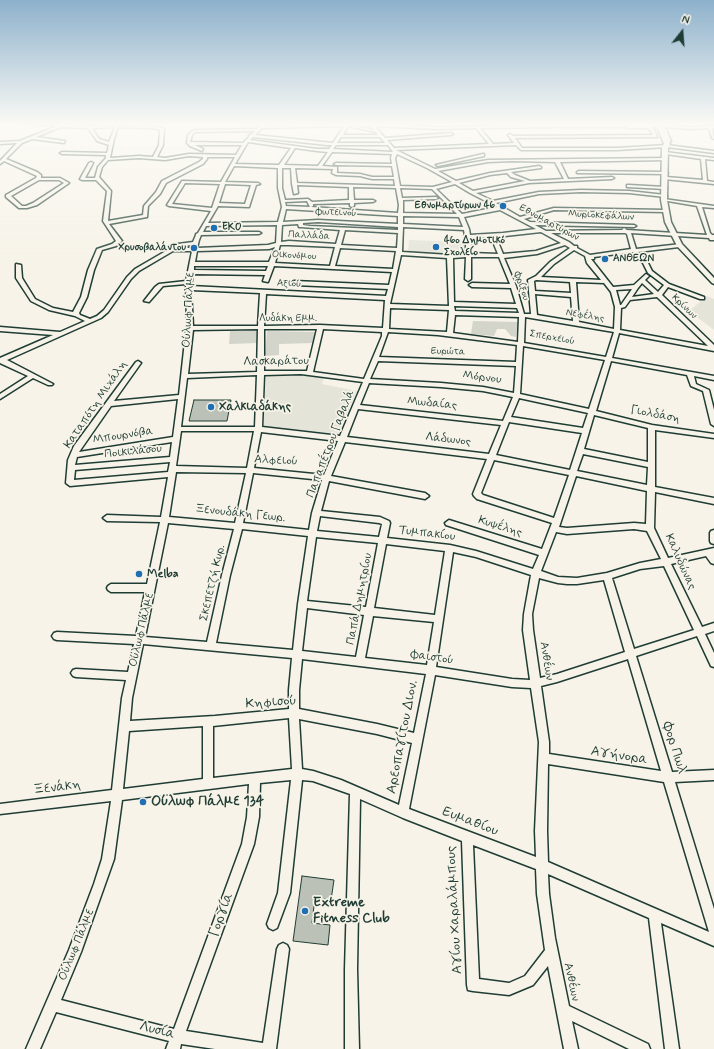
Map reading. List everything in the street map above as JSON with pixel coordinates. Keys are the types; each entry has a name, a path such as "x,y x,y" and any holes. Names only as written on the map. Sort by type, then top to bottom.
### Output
{"main road":[{"path":"666,172 665,211 672,232 680,247 714,282"}],"street":[{"path":"31,172 39,176 38,179"},
{"path":"77,315 98,252 101,249 114,245 119,241 105,220 109,192 97,179 82,179 86,172"},
{"path":"97,179 99,172"},
{"path":"106,223 145,216 146,205 159,192 164,182 184,172"},
{"name":"Ούλωφ Πάλμε","path":"33,1049 53,1005 105,872 111,843 131,676 166,519 190,328 190,272 198,234 215,207 223,182 230,172"},
{"path":"266,281 278,244 284,204 280,188 280,172"},
{"path":"293,172 296,193"},
{"path":"334,172 336,174 363,175 372,178 397,178"},
{"name":"Παπαπέτρου Γαβαλά","path":"273,924 284,893 297,774 294,713 297,654 312,533 316,513 327,477 377,359 386,331 388,298 399,252 401,214 399,186 396,172"},
{"name":"Εθνομαρτύρων","path":"438,172 501,208 575,247 590,258"},
{"path":"294,184 433,188 502,172"},
{"path":"508,172 513,176 526,179 529,182"},
{"path":"542,172 547,180"},
{"path":"562,172 566,179"},
{"path":"579,172 666,175 714,183"},
{"path":"610,172 614,184"},
{"path":"704,172 705,182"},
{"path":"38,179 60,179 67,183 34,205 27,207 21,207 8,196 10,194 38,179"},
{"path":"472,192 529,182 566,179 614,184 665,198 714,207"},
{"path":"539,181 545,193"},
{"path":"188,182 223,182 256,184 247,206 215,207 169,205 182,184 188,182"},
{"path":"518,184 522,187"},
{"path":"492,203 532,194 581,190 614,184"},
{"path":"351,185 352,211"},
{"path":"629,186 665,188"},
{"path":"433,188 461,216 467,229 468,279"},
{"path":"527,191 532,194"},
{"path":"400,199 436,198"},
{"path":"284,204 306,200 310,201 311,203 373,201"},
{"path":"311,203 312,209"},
{"path":"284,204 312,209 461,216 501,208"},
{"path":"699,205 713,238"},
{"path":"521,218 554,209 665,211"},
{"path":"300,221 301,226 304,227 400,229"},
{"name":"Φωτεινού","path":"204,225 280,224 300,221 400,229 467,229"},
{"name":"Μυριοκεφάλων","path":"529,223 623,225 672,232"},
{"path":"623,225 630,236 635,252 645,262 650,272 667,285 702,298"},
{"path":"332,267 343,229"},
{"path":"468,236 493,236 544,231 626,231 672,232 713,238"},
{"path":"198,234 259,233"},
{"name":"Φρίξου","path":"493,236 513,286 522,315 519,364 517,394 491,456 477,495 555,525"},
{"name":"Παλλάδα","path":"1,361 90,321 106,312 133,273 182,244 195,246 269,247 278,244 289,244 450,257 468,255 501,256 536,252 567,243"},
{"path":"536,278 552,263 575,247"},
{"path":"590,258 680,247"},
{"path":"450,257 452,309 450,334"},
{"name":"Ανθέων","path":"571,1049 551,953 545,916 541,865 544,758 542,724 528,630 528,614 536,573 573,473 610,358 617,330 618,307 613,289 590,258"},
{"name":"Οικονόμου","path":"192,264 271,264 395,271"},
{"path":"18,265 19,278 33,300 42,306 77,315 90,321"},
{"path":"190,272 269,273"},
{"path":"618,307 623,306 636,287 650,272"},
{"path":"534,316 530,280 536,278 607,282"},
{"path":"573,280 576,324"},
{"name":"Κρίνων","path":"642,280 714,348"},
{"path":"294,283 391,288"},
{"name":"Αξιού","path":"147,301 161,285 189,285 388,298"},
{"path":"472,285 513,286"},
{"path":"628,299 659,295 667,285"},
{"path":"613,289 636,287"},
{"name":"Σκεπετζή Κυρ.","path":"211,646 226,575 239,525 258,429 263,291"},
{"path":"531,292 573,295"},
{"name":"Νεφέλης","path":"387,306 452,309 534,316 714,348"},
{"name":"Νεφέλης","path":"452,309 518,306"},
{"name":"Λυδάκη Εμμ.","path":"190,328 320,328 386,331"},
{"path":"310,372 320,328"},
{"path":"0,329 62,334"},
{"name":"Σπερχειού","path":"386,331 450,334 520,343 610,358 714,378"},
{"name":"Ευρώτα","path":"377,359 519,364"},
{"path":"1,361 50,384"},
{"name":"Καταπότη Μιχάλη","path":"70,483 74,455 80,444 138,363"},
{"name":"Λασκαράτου","path":"184,376 310,372 367,381"},
{"path":"690,374 693,385 706,390 714,424"},
{"path":"0,397 32,376"},
{"name":"Μόρνου","path":"367,381 441,385 517,394 592,411"},
{"path":"108,404 181,397"},
{"name":"Μωδαίας","path":"356,407 506,421 586,431"},
{"name":"Γιολδάση","path":"592,411 652,427 714,436"},
{"name":"Καλυδώνας","path":"652,427 652,488 650,528 714,663"},
{"name":"Λάδωνος","path":"177,429 258,429 491,456 714,501"},
{"name":"Μπουρνόβα","path":"74,455 176,439"},
{"path":"580,451 652,465"},
{"name":"Ποικιλάσου","path":"71,468 173,459"},
{"name":"Αλφειού","path":"70,483 172,472 250,471 327,477 425,496"},
{"name":"Παπά Δημητρίου","path":"316,513 384,521 387,526 360,662"},
{"name":"Ξενουδάκη Γεωρ.","path":"107,518 166,519 312,533"},
{"name":"Κυψέλης","path":"449,523 544,553"},
{"path":"555,525 567,531 634,526 650,528"},
{"name":"Τυμπακίου","path":"312,533 450,548 488,558 558,580 567,581 577,581 607,576 640,566 665,562 711,551"},
{"path":"714,533 714,541"},
{"name":"Αρεοπαγίτου Διον.","path":"402,813 431,670 450,548"},
{"path":"711,551 714,561"},
{"name":"Φορ Πωλ","path":"607,576 714,929"},
{"path":"111,588 151,588"},
{"path":"302,604 439,619"},
{"name":"Φαιστού","path":"57,636 139,640 297,654 431,670 512,683 536,683 714,627"},
{"path":"76,672 131,676"},
{"name":"Κηφισού","path":"124,726 208,722 294,713 377,729 417,739"},
{"path":"208,722 208,784"},
{"name":"Αγήνορα","path":"544,758 668,777 714,775"},
{"name":"Ευμαθίου","path":"117,796 297,774 322,778 402,813 467,836 541,865 714,940"},
{"name":"Γοργία","path":"175,1043 248,844 253,817 255,778"},
{"path":"352,1049 351,969 355,792"},
{"name":"Ξενάκη","path":"0,809 117,796"},
{"name":"Αγίου Χαραλάμπους","path":"467,836 473,985 509,989 529,981 551,953"},
{"path":"654,914 672,1049"},
{"path":"269,1049 283,949"},
{"name":"Λυσία","path":"53,1005 175,1043 262,1049"},
{"path":"563,1010 643,1049"}],"shaded area":[{"name":"46ο Δημοτικό Σχολείο","path":"409,240 465,243 463,253 452,255 408,252"},
{"path":"707,296 714,299 714,330 689,311"},
{"path":"473,321 518,322 516,337 511,336 505,329 497,329 494,336 471,334"},
{"path":"230,331 258,331 258,343 229,344"},
{"path":"267,331 316,332 313,343 279,344 279,355 265,356"},
{"path":"266,375 324,375 322,384 357,391 338,434 263,427"}],"building":[{"name":"Χαλκιαδάκης","path":"194,400 231,400 227,421 189,421"},
{"name":"Extreme Fitness Club","path":"302,876 334,880 331,900 315,898 312,923 330,925 328,945 293,941"}],"place":[{"name":"Εθνομαρτύρων 46","path":"503,206"},
{"name":"EKO","path":"214,228"},
{"name":"46ο Δημοτικό Σχολείο","path":"436,247"},
{"name":"Χρυσοβαλάντου","path":"194,248"},
{"name":"ΑΝΘΕΩΝ","path":"605,259"},
{"name":"Χαλκιαδάκης","path":"211,407"},
{"name":"Melba","path":"139,574"},
{"name":"Ούλωφ Πάλμε 134","path":"143,802"},
{"name":"Extreme Fitness Club","path":"305,911"}]}
